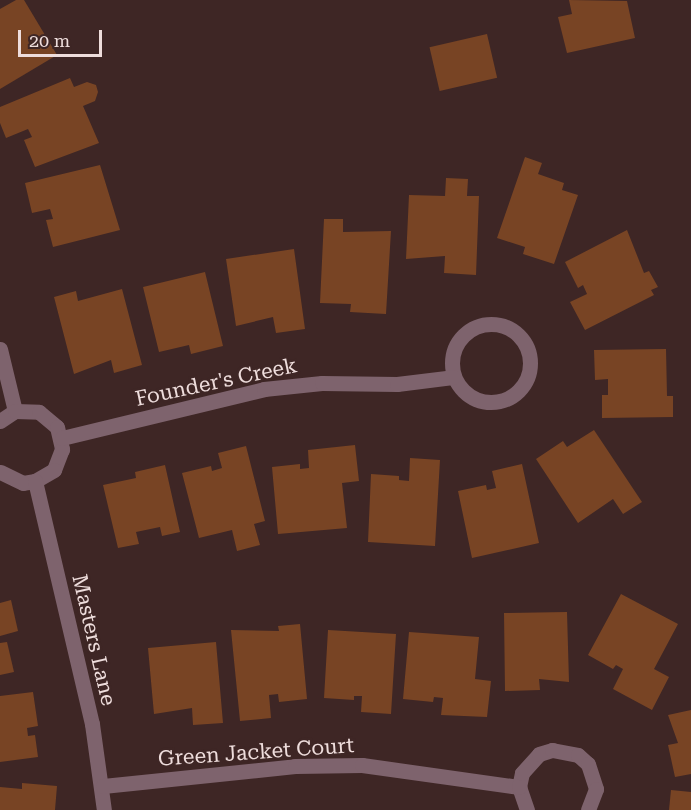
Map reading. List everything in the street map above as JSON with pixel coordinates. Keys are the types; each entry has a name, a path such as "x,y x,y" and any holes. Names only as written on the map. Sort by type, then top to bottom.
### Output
{"street":[{"path":"483,324 510,328 528,349 528,376 512,397 496,402 471,398 453,378 453,350 459,338 483,324"},
{"path":"0,349 15,411"},
{"name":"Founder's Creek","path":"62,438 264,389 322,383 397,384 453,378"},
{"path":"0,421 15,411 39,412 50,418 62,438 60,460 45,477 23,483 0,472"},
{"name":"Masters Lane","path":"35,481 103,786 104,810"},
{"path":"527,810 519,786 522,773 534,758 552,750 566,750 578,755 594,776 596,789 588,810"},
{"name":"Green Jacket Court","path":"103,786 296,766 362,765 519,786"}],"building":[{"path":"16,0 24,0 57,55 0,89 0,9"},
{"path":"569,0 627,1 635,38 567,53 558,17 572,14"},
{"path":"487,34 497,78 440,91 430,47"},
{"path":"70,78 74,87 87,82 96,85 98,92 95,101 83,106 99,143 35,167 24,140 32,137 28,129 6,138 0,123 0,107"},
{"path":"525,157 542,163 538,174 564,183 562,190 578,195 554,264 523,254 525,247 497,238"},
{"path":"100,165 120,230 53,247 46,220 53,219 50,209 32,213 25,183"},
{"path":"446,178 468,179 467,196 479,196 476,275 444,273 445,256 406,259 409,195 445,196"},
{"path":"324,219 343,219 343,232 391,231 386,314 350,312 351,304 320,303"},
{"path":"627,230 644,273 649,271 658,287 651,290 654,295 585,330 570,302 587,294 583,285 578,288 565,262"},
{"path":"294,249 305,329 276,333 273,317 236,326 226,259"},
{"path":"205,272 223,346 191,354 189,345 159,352 143,287"},
{"path":"122,289 142,365 114,373 111,360 74,374 54,297 76,291 78,301"},
{"path":"666,349 667,396 673,396 673,417 602,418 602,395 608,395 608,379 595,380 594,350"},
{"path":"594,430 642,502 623,514 613,499 578,523 536,459 563,441 567,447"},
{"path":"355,445 359,481 342,483 347,528 278,534 272,467 300,464 300,469 309,468 308,450"},
{"path":"246,446 265,521 254,524 260,545 237,551 232,530 199,538 182,473 211,466 212,471 222,468 218,453"},
{"path":"410,458 440,460 435,546 368,542 371,474 399,476 399,480 409,481"},
{"path":"522,464 539,543 472,558 458,491 486,485 487,490 496,488 492,471"},
{"path":"165,465 180,532 162,536 160,527 136,532 139,544 118,548 103,485 136,478 135,472"},
{"path":"621,594 678,624 654,669 669,677 652,710 613,689 623,669 616,665 613,669 588,655"},
{"path":"11,600 18,631 0,636 0,603"},
{"path":"567,612 569,682 539,679 540,690 505,691 504,613"},
{"path":"300,624 307,699 279,702 278,694 269,695 271,718 240,721 231,630 279,631 278,626"},
{"path":"328,630 396,634 391,714 361,712 362,696 354,696 354,700 324,698"},
{"path":"409,632 479,637 475,679 491,681 487,717 441,715 443,698 434,697 433,702 403,699"},
{"path":"7,642 14,672 0,675 0,643"},
{"path":"216,642 223,723 193,725 192,708 154,714 148,648"},
{"path":"33,692 38,726 27,728 28,736 35,735 38,757 0,762 0,696"},
{"path":"691,710 691,774 675,777 668,745 678,743 668,715"},
{"path":"22,783 57,786 55,810 0,810 0,787 22,789"},
{"path":"671,790 691,792 691,810 669,810"}]}
